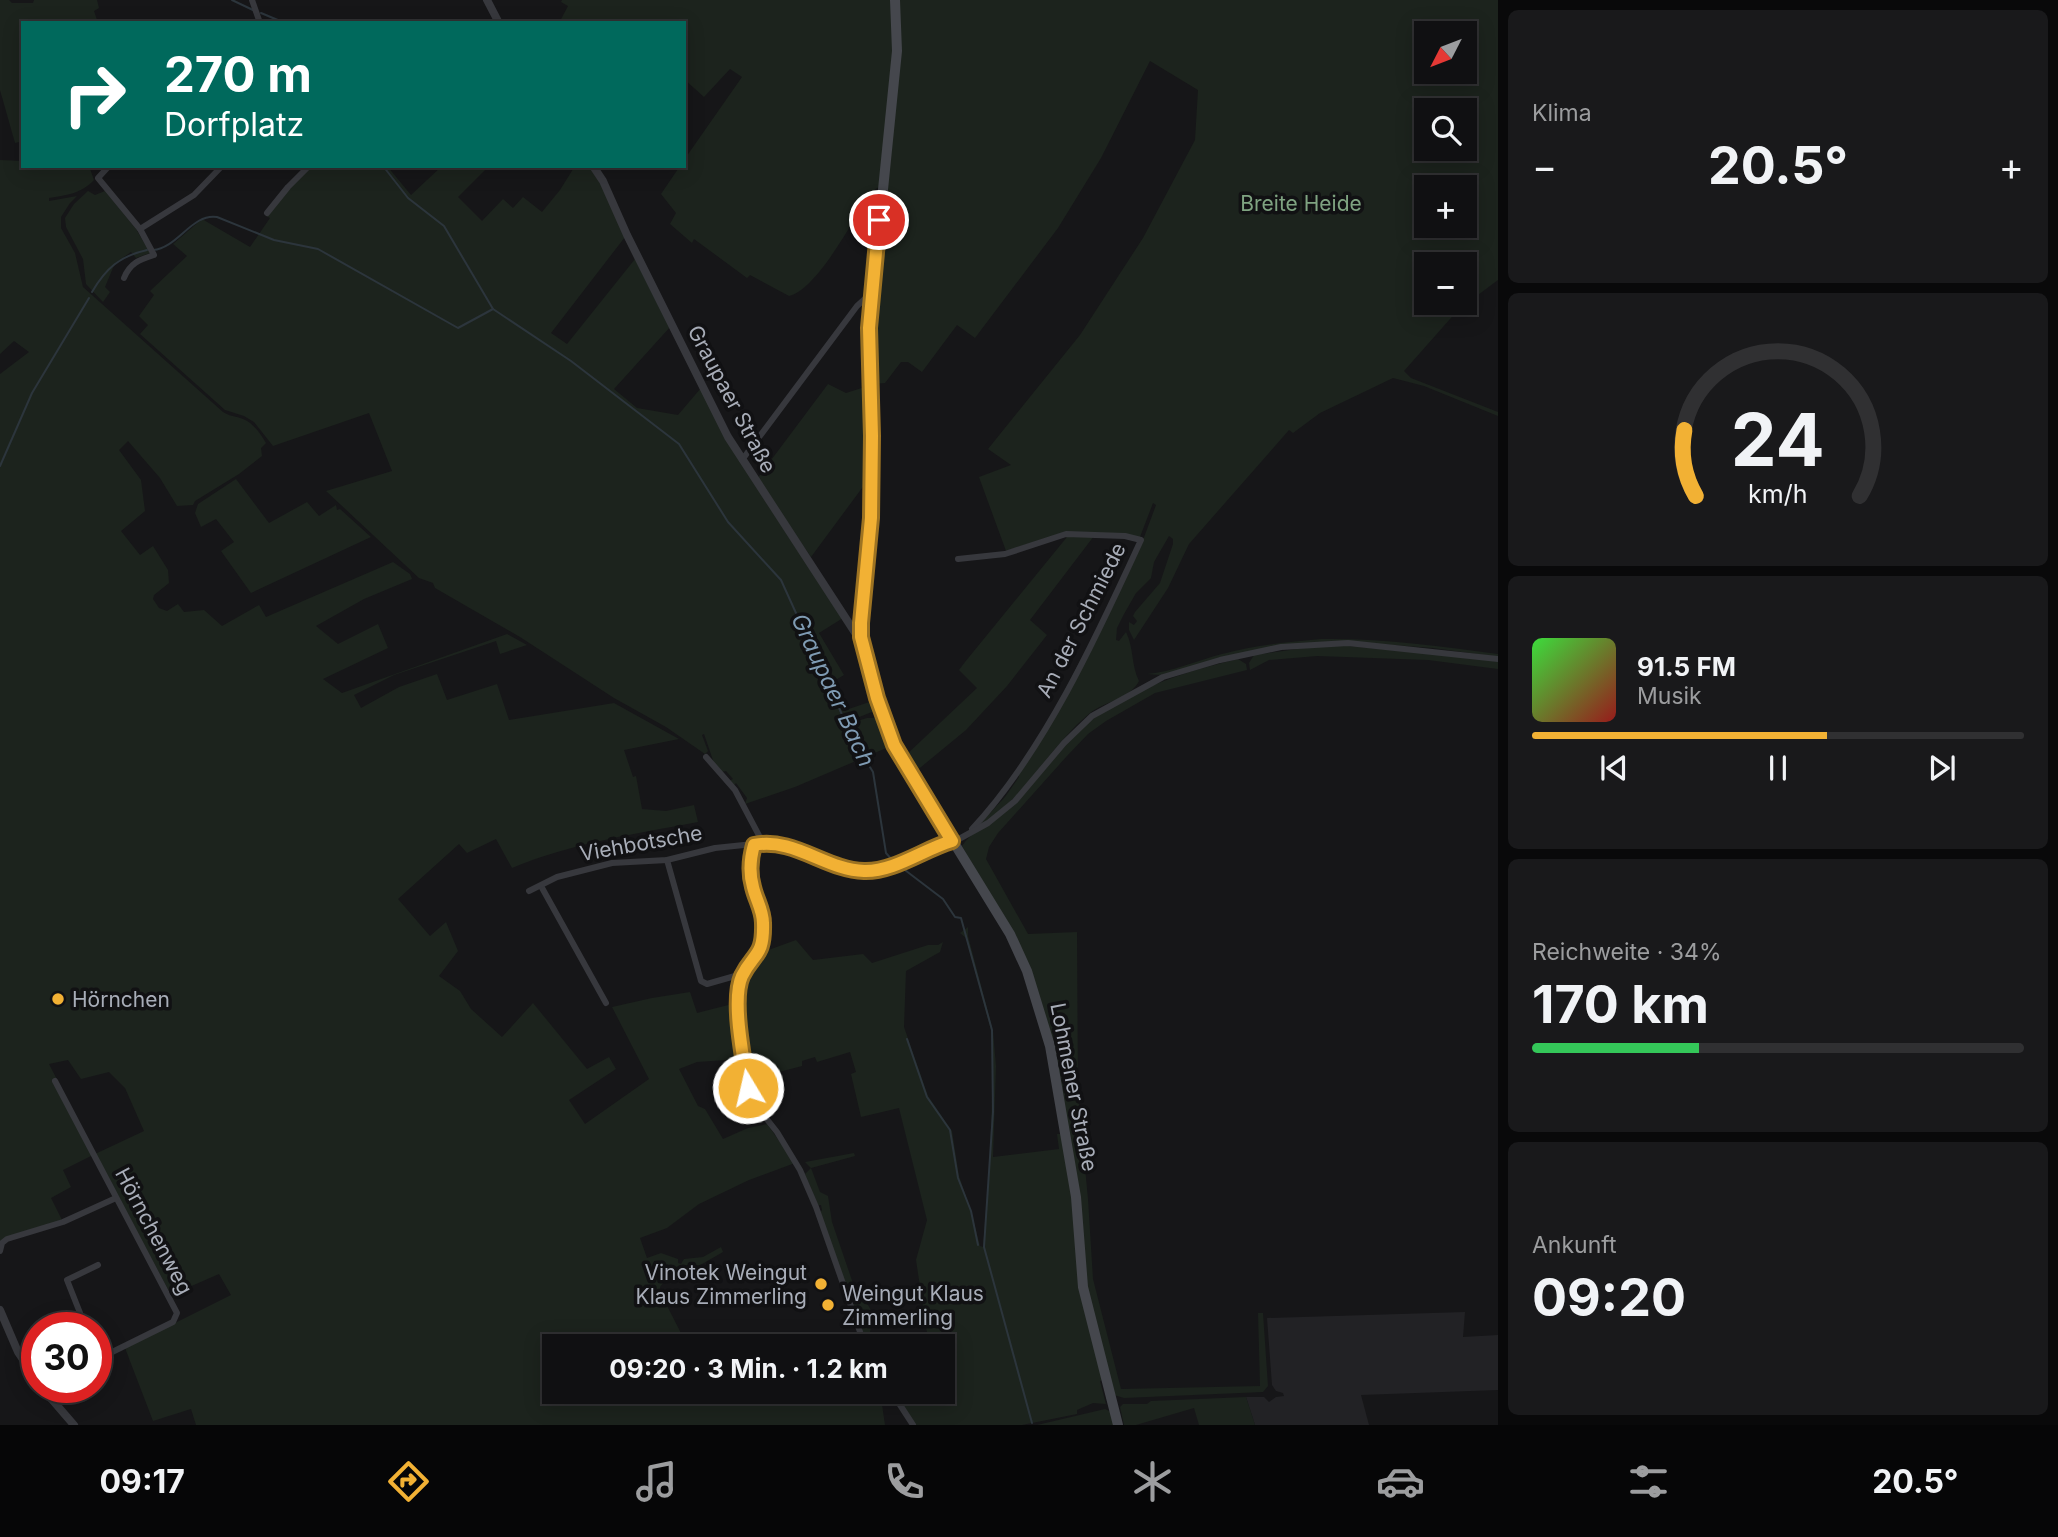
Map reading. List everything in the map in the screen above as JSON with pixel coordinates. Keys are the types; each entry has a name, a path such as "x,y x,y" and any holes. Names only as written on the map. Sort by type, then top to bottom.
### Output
{"main road":[{"name":"Lohmener Straße","path":"895,0 897,51 869,328 871,518 861,637 877,698 894,745 1020,953 1044,1021 1076,1197 1083,1287 1118,1425"}],"street":[{"path":"252,0 259,21"},
{"path":"487,0 498,21"},
{"path":"107,168 98,178 140,229 154,255 137,260 124,278"},
{"path":"140,229 194,195 220,168"},
{"path":"267,213 307,168"},
{"name":"Graupaer Straße","path":"594,168 603,180 728,437 856,634 861,637"},
{"path":"742,460 857,306 868,296 872,296"},
{"name":"An der Schmiede","path":"958,559 1006,554 1066,534 1125,536 1141,540 1116,595 1045,727 1005,790 968,833"},
{"path":"706,757 734,790 763,843 792,848 851,870 875,871 952,841 1001,814 1064,743 1092,716 1145,685 1186,669 1281,647 1329,644 1378,645 1498,659"},
{"name":"Viehbotsche","path":"529,891 557,877 596,867 667,860 715,848 763,843"},
{"path":"754,845 750,869 752,887 762,911 762,942 761,950 742,976 738,1002 748,1088 754,1103 777,1132 800,1170 862,1334"},
{"path":"667,860 701,981 707,984 742,976"},
{"path":"541,886 606,1003"},
{"name":"Hörnchenweg","path":"55,1081 177,1312 173,1322 112,1350"},
{"path":"0,1251 2,1242 7,1239 64,1222 116,1198"},
{"path":"79,1312 66,1280 98,1265"},
{"path":"0,1310 21,1356"},
{"path":"57,1403 74,1425"},
{"path":"899,1404 913,1425"}],"shaded area":[{"path":"1465,1312 1463,1337 1498,1335 1498,1390 1361,1395 1369,1425 1255,1425 1246,1397 1264,1397 1269,1402 1284,1396 1272,1385 1267,1318"}],"green space":[{"path":"0,0 33,3 34,0 97,0 99,8 94,11 97,21 21,21 21,142 15,143 0,90"},
{"path":"892,0 893,51 879,187 871,192 823,267 800,291 789,296 750,275 747,278 694,239 692,243 670,224 676,213 661,194 679,168 686,168 686,157 742,77 730,69 704,97 686,81 686,21 560,21 568,6 561,2"},
{"name":"Breite Heide","path":"898,0 1498,0 1498,280 1477,296 1477,252 1414,252 1414,315 1454,315 1404,371 1411,378 1498,412 1498,416 1424,386 1393,378 1320,413 1293,433 1289,430 1189,544 1168,588 1134,640 1129,630 1129,622 1134,625 1137,621 1133,616 1135,612 1160,583 1173,544 1173,539 1169,536 1154,562 1151,578 1136,593 1117,628 1116,640 1119,641 1126,632 1129,638 1139,681 1135,687 1090,713 1070,732 1010,802 976,828 1005,797 1019,777 1018,774 1032,753 1143,540 1156,505 1153,503 1140,537 1066,532 1006,551 979,477 1011,465 988,449 1080,335 1143,238 1195,140 1198,90 1150,61 1101,158 1058,228 975,338 957,325 922,372 908,362 901,362 885,383 873,384 872,329"},
{"path":"0,160 21,161 21,168 90,168 94,180 89,185 73,193 49,198 49,201 77,196 61,217 61,228 75,253 83,287 223,412 252,425 266,443 261,448 262,456 239,474 195,501 193,505 177,506 160,478 128,441 119,450 141,480 145,511 121,531 140,555 153,546 168,570 169,583 154,595 153,599 159,608 167,611 178,604 184,612 204,610 222,626 259,605 266,617 393,562 410,574 412,579 364,599 316,626 338,644 378,624 388,648 323,679 342,693 507,634 527,645 500,654 496,641 394,675 354,695 361,708 399,687 437,674 447,700 497,684 509,720 614,703 679,739 624,750 633,777 636,776 642,809 666,811 694,805 698,822 581,846 512,868 496,839 467,853 459,844 398,899 430,936 446,922 458,951 439,976 460,991 471,1009 502,1037 533,1003 587,1069 609,1057 616,1069 569,1100 585,1124 649,1079 612,1007 690,992 697,1013 736,1003 742,1059 697,1062 679,1069 698,1106 705,1109 723,1139 748,1128 767,1124 795,1163 749,1180 699,1204 667,1228 640,1238 647,1258 661,1253 678,1259 681,1264 684,1259 703,1257 721,1247 723,1252 660,1287 681,1334 542,1334 542,1404 882,1404 885,1425 196,1425 191,1409 153,1421 125,1348 231,1295 219,1274 171,1295 95,1154 63,1170 71,1187 51,1198 62,1220 0,1242 0,374 29,352 14,341 0,354","holes":["68,1060 81,1079 109,1072 125,1088 144,1131 95,1154 49,1064"]},
{"path":"309,168 389,168 411,195 440,168 487,168 458,197 482,221 503,199 513,208 523,197 542,212 574,168 591,168 625,237 551,333 567,344 635,259 671,326 614,389 637,408 678,415 701,388 750,477 843,618 819,633 844,675 832,682 843,711 875,700 877,710 844,725 867,718 880,718 891,746 795,787 745,804 747,798 736,783 733,786 729,781 733,779 714,763 704,734 702,735 708,751 705,754 520,637 435,588 433,583 419,578 326,491 392,471 369,413 273,446 254,422 225,410 140,334 148,325 139,316 154,295 150,291 187,256 173,244 202,219 250,247 270,218 266,216"},
{"path":"88,191 95,195 105,191 136,229 150,253 136,258 131,252 115,263 105,287 110,292 103,302 86,284 83,259 66,227 65,218 74,204"},
{"path":"828,384 846,393 868,386 870,484 865,484 811,557 757,479"},
{"path":"236,479 269,523 307,502 319,516 336,505 337,510 340,509 371,537 251,593 221,551 234,542 216,519 201,527 195,513 198,504"},
{"path":"1094,536 1030,620 1047,635 1007,686 966,730 915,772 905,756 977,688 959,670 965,662 1067,537"},
{"path":"1321,639 1410,643 1498,654 1498,657 1378,644 1281,646 1160,675 1147,674 1247,648"},
{"path":"1319,646 1348,646 1479,658 1498,662 1498,669 1428,660 1317,656 1269,660 1250,670 1249,663 1254,655"},
{"path":"1238,659 1246,664 1247,670 1155,693 1088,734 998,833 989,847 986,859 1028,934 1077,932 1078,1094 1093,1279 1121,1389 1260,1386 1258,1313 1263,1313 1268,1386 1263,1392 1124,1398 1114,1395 1086,1286 1080,1201 1030,969 962,846 1002,812 1059,749 1096,717 1130,696 1164,681"},
{"path":"968,927 968,936 993,1031 996,1066 993,1157 1059,1149 1057,1134 1062,1134 1074,1201 1077,1264 1103,1380 1100,1381 1106,1404 1093,1403 1077,1410 1077,1414 1022,1425 915,1425 901,1404 955,1404 955,1334 927,1334 916,1260 927,1220 899,1108 861,1117 851,1074 856,1072 850,1052 817,1062 815,1057 802,1061 802,1066 749,1080 739,1003 745,977 763,952 796,940 813,960 863,954 872,963 943,942 940,952 906,971 904,1027 928,1096 952,1131 959,1176 980,1246 983,1247 990,1158 993,1065 991,1030 966,938 960,933"},
{"path":"854,1153 855,1156 811,1168 805,1162"},
{"path":"811,1168 820,1192 828,1196 832,1222 858,1298 868,1305 874,1316 871,1334 862,1334 849,1299 852,1296 848,1285 845,1286 820,1213 821,1205 818,1205 805,1174"},
{"path":"1246,1397 1255,1425 1199,1425 1194,1408 1136,1425 1124,1425 1120,1407 1123,1404 1147,1404 1151,1401"},
{"path":"1105,1409 1111,1412 1114,1425 1037,1425"}],"waterway":[{"name":"Graupaer Bach","path":"232,0 253,10"},
{"name":"Graupaer Bach","path":"261,13 280,21"},
{"name":"Graupaer Bach","path":"385,168 408,198 444,226 493,309 571,361 679,444 728,522 781,580 854,741 873,772 886,853 893,861"},
{"path":"153,250 170,243 200,220 217,217 274,240 318,249 458,328 493,309"},
{"path":"92,292 115,264 147,250"},
{"path":"0,466 32,393 89,298"},
{"name":"Graupaer Bach","path":"897,864 943,899 955,917 961,918 992,1030 993,1112 984,1247 1032,1423"},
{"path":"907,1039 927,1097 950,1130 958,1178 971,1211 978,1245"}],"place":[{"name":"Hörnchen","path":"58,999"},
{"name":"Vinotek Weingut Klaus Zimmerling","path":"821,1284"},
{"name":"Weingut Klaus Zimmerling","path":"828,1305"}],"route":[{"path":"748,1088 738,1002 742,976 761,950 762,942 764,921 752,887 750,869 754,845 763,843 792,848 820,857 835,866 875,871 952,841 894,745 877,698 861,637 871,518 869,328 879,220"}]}
